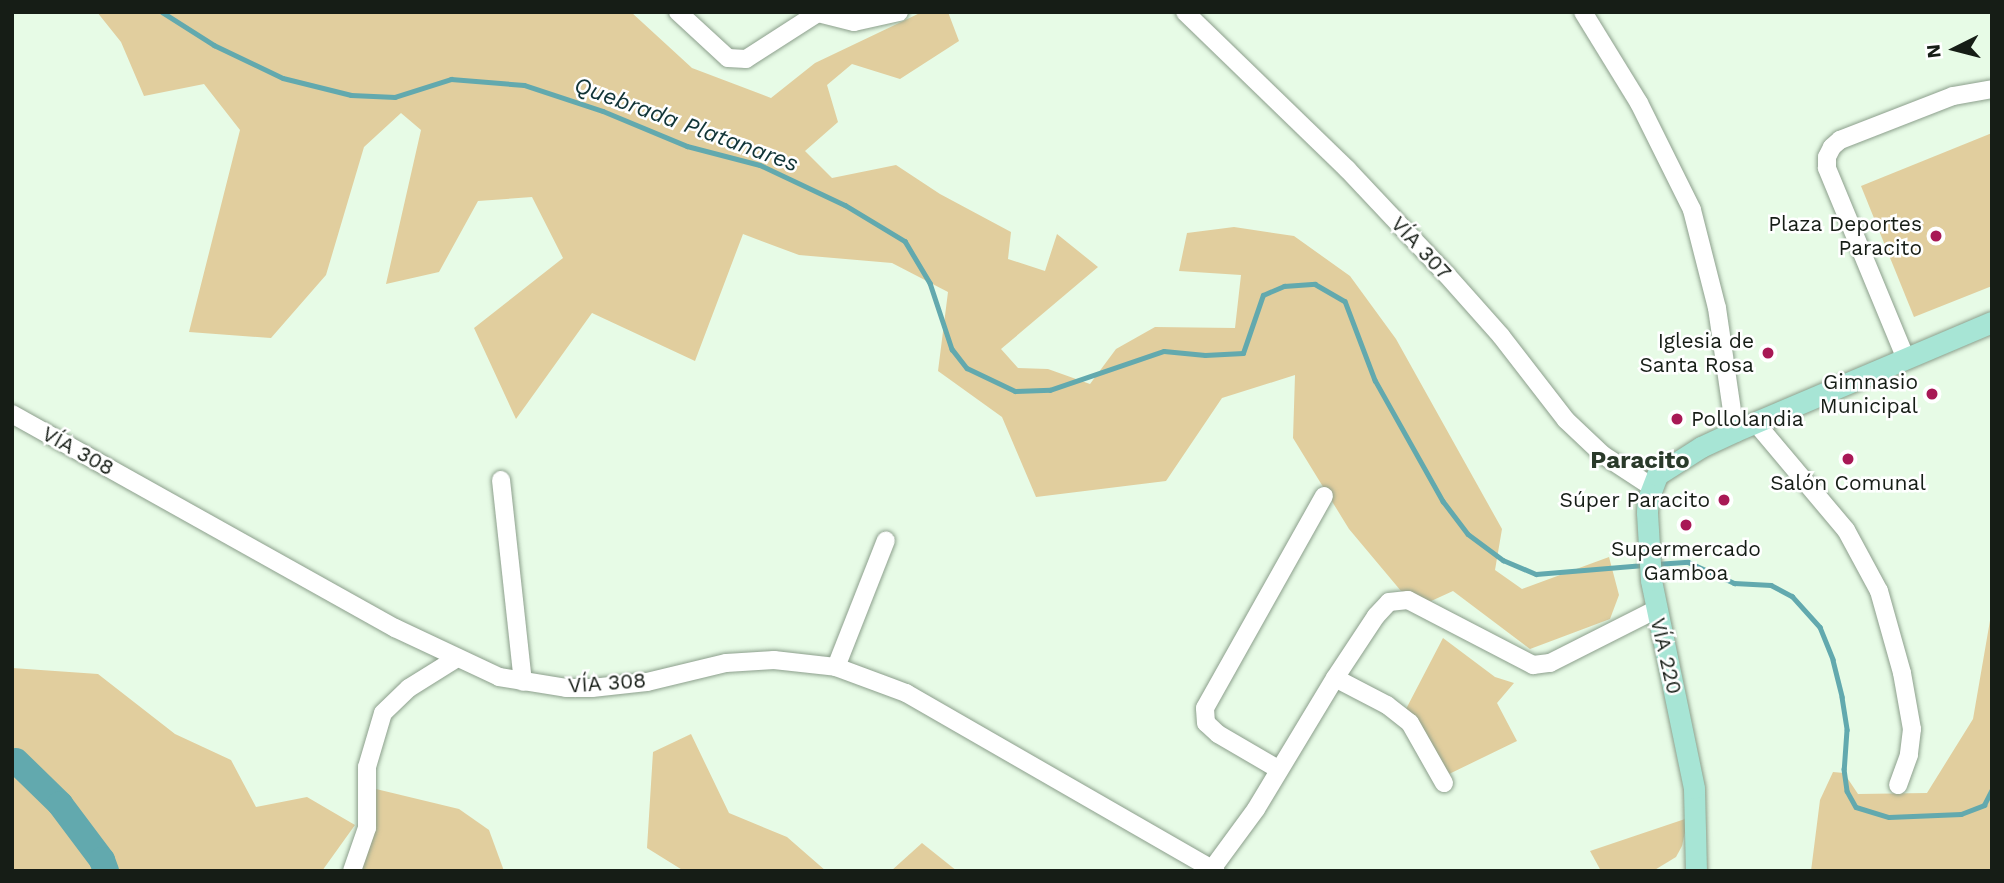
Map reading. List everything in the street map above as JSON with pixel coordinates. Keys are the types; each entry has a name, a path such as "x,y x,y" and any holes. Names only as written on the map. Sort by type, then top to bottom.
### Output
{"main road":[{"path":"1651,487 1657,475 1735,431 1992,322"},
{"name":"VÍA 220","path":"1651,487 1647,512 1651,580 1655,610 1694,788 1696,871"}],"street":[{"path":"678,12 728,58 746,59 815,13 854,22 899,12"},
{"name":"VÍA 307","path":"1185,12 1347,169 1428,255 1501,337 1566,420 1603,455 1651,487"},
{"path":"1583,12 1639,103 1692,210 1717,308 1735,431"},
{"path":"1906,359 1827,168 1827,157 1839,140 1953,96 1992,89"},
{"name":"VÍA 308","path":"12,414 395,628 499,677 523,682 592,688 647,682 726,663 774,660 836,667 906,694 1214,870"},
{"path":"1755,422 1846,530 1878,591 1902,673 1912,729 1909,755 1898,785"},
{"path":"501,480 523,682"},
{"path":"1278,769 1217,734 1206,723 1205,708 1324,496"},
{"path":"836,667 886,540"},
{"path":"1214,870 1256,809 1335,678 1376,616 1390,601 1408,600 1533,665 1550,663 1655,610"},
{"path":"352,871 367,828 367,767 383,713 409,688 457,658"},
{"path":"1335,678 1387,705 1410,723 1444,783"}],"shaded area":[{"path":"97,12 631,12 692,68 771,98 815,63 922,12 948,12 959,41 900,79 852,64 827,85 838,122 805,151 832,178 896,165 940,194 1011,232 1008,259 1045,271 1057,234 1098,267 1001,349 1018,368 1048,369 1090,384 1116,349 1155,327 1235,328 1241,275 1179,271 1187,233 1234,227 1294,236 1350,276 1396,339 1502,529 1495,570 1522,589 1609,557 1619,595 1610,619 1530,649 1453,591 1429,602 1401,591 1349,529 1293,438 1295,375 1222,398 1166,481 1036,497 1002,417 938,371 948,292 892,263 799,255 743,234 695,361 592,313 516,419 474,328 563,258 532,197 478,201 439,272 386,284 421,130 401,113 364,147 326,275 271,338 189,332 240,130 204,84 144,96 121,42"},
{"name":"Plaza Deportes Paracito","path":"1992,133 1992,286 1914,317 1861,186"},
{"path":"1992,609 1992,871 1811,871 1820,800 1833,772 1844,773 1858,794 1927,793 1973,719"},
{"path":"1443,638 1495,677 1514,683 1497,703 1517,741 1447,775 1406,709"},
{"path":"12,668 98,674 175,734 231,760 256,807 307,797 355,825 322,871 12,871"},
{"path":"691,734 729,813 787,837 826,871 684,871 647,848 653,752"},
{"path":"376,789 459,809 489,830 504,871 360,871"},
{"path":"1688,818 1682,846 1676,857 1653,871 1601,871 1590,851"},
{"path":"922,843 957,871 891,871"}],"waterway":[{"name":"Quebrada Platanares","path":"162,12 214,45 283,78 351,95 395,97 451,79 524,85 603,111 687,146 760,165 845,205 905,241 930,283 952,349 967,368 1015,391 1050,390 1164,351 1205,355 1243,353 1263,295 1284,286 1315,284 1345,301 1375,380 1443,501 1468,534 1503,560 1536,574 1644,565"},
{"name":"Quebrada Platanares","path":"1656,564 1688,562 1734,583 1771,585 1792,596 1820,627 1833,660 1842,697 1847,730 1844,769 1847,791 1856,807 1889,817 1961,814 1984,805 1992,789"},
{"path":"16,761 60,804 102,860 106,871"}],"place":[{"name":"Plaza Deportes Paracito","path":"1936,236"},
{"name":"Iglesia de Santa Rosa","path":"1768,353"},
{"name":"Gimnasio Municipal","path":"1932,394"},
{"name":"Pollolandia","path":"1677,419"},
{"name":"Salón Comunal","path":"1848,459"},
{"name":"Súper Paracito","path":"1724,500"},
{"name":"Supermercado Gamboa","path":"1686,525"}],"district":[{"name":"Paracito","path":"1640,461"}]}
